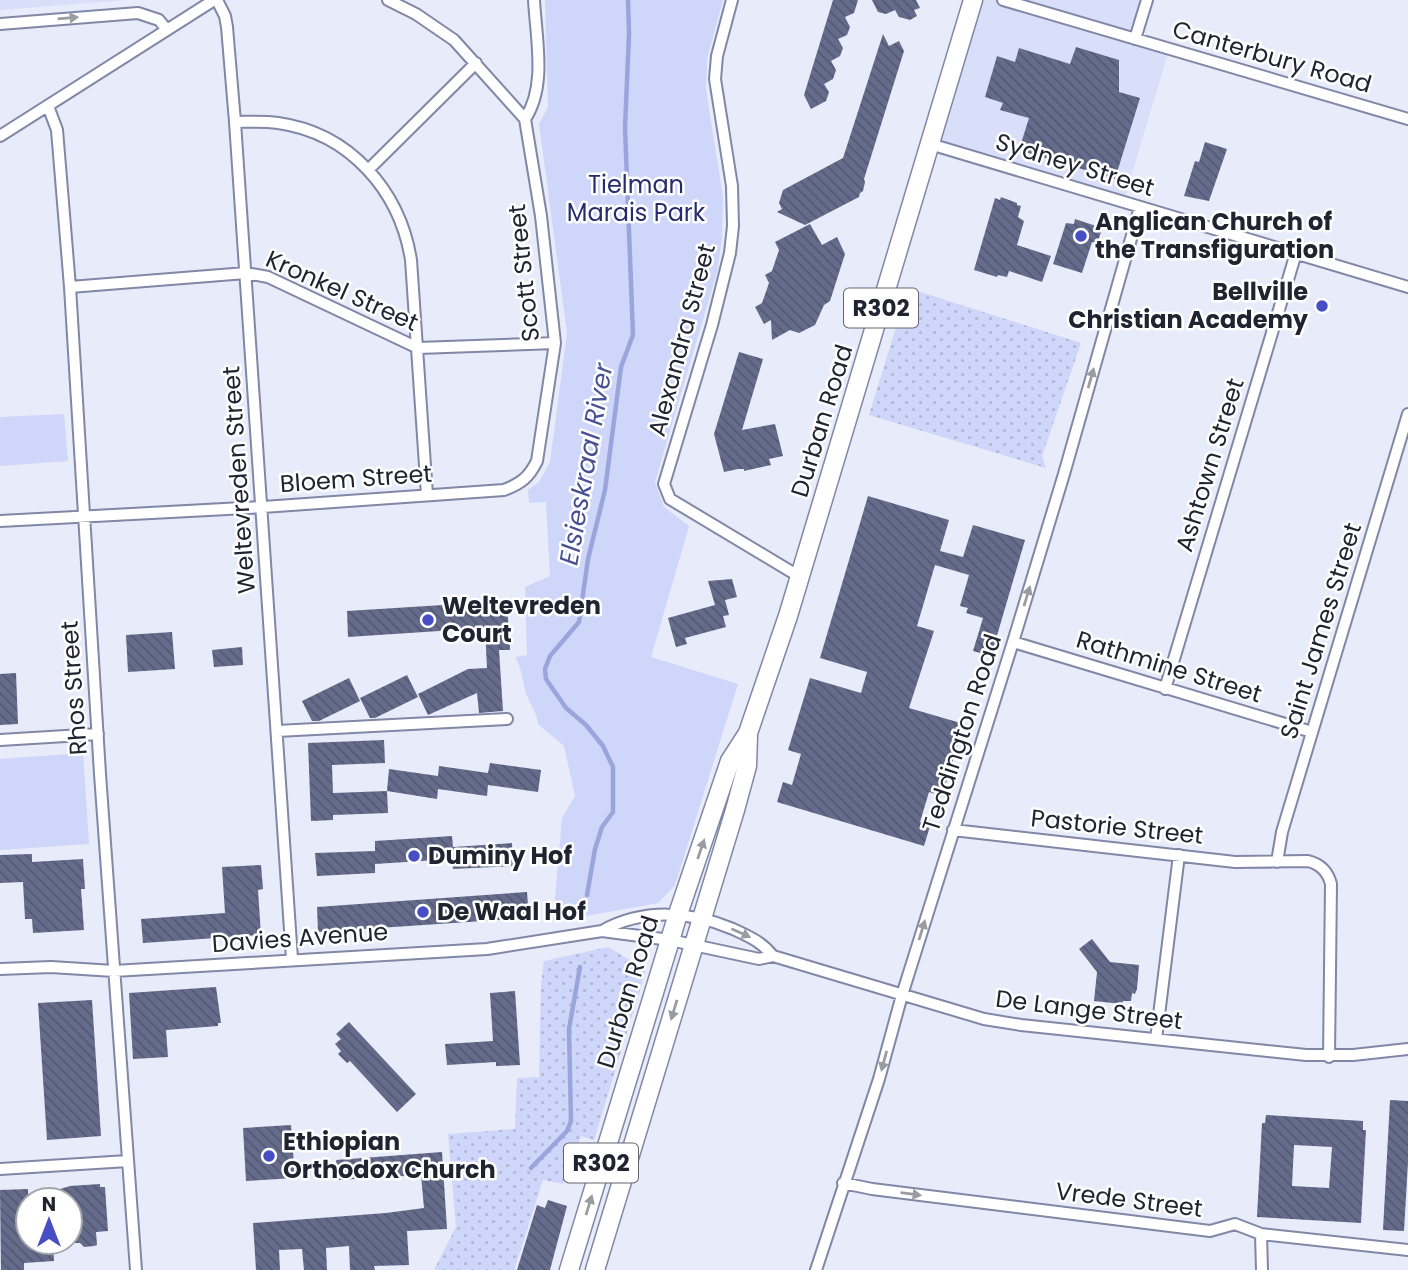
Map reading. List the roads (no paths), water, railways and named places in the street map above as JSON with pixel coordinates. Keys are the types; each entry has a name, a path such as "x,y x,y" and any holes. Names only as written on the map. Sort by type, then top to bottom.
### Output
{"main road":[{"name":"Durban Road","path":"569,1270 678,914 730,761 748,733 800,577 973,0"},
{"name":"Durban Road","path":"595,1270 747,766 748,733"}],"street":[{"path":"0,136 215,0"},
{"name":"Weltevreden Street","path":"215,0 225,16 227,27 235,122 292,959"},
{"path":"388,0 416,14 454,40 524,119 532,108 537,82 534,0"},
{"name":"Alexandra Street","path":"733,0 717,55 715,79 732,186 733,226 730,253 712,326 665,478 665,489 670,499 800,577"},
{"name":"Canterbury Road","path":"1003,0 1408,119"},
{"path":"1135,39 1147,0"},
{"path":"0,24 138,13 159,20 167,30"},
{"path":"369,170 476,63"},
{"name":"Rhos Street","path":"48,106 57,130 69,287 136,1270"},
{"name":"Scott Street","path":"505,490 520,484 531,475 537,461 555,342 541,216 524,119"},
{"path":"235,122 280,123 313,132 342,148 369,170 389,196 408,243 427,495"},
{"name":"Sydney Street","path":"930,144 1408,287"},
{"name":"Teddington Road","path":"816,1270 879,1079 902,995 1013,642 1140,207"},
{"name":"Ashtown Street","path":"1165,689 1296,253"},
{"name":"Kronkel Street","path":"69,287 246,273 268,277 418,348 555,342"},
{"name":"Saint James Street","path":"1277,862 1282,832 1408,414"},
{"name":"Bloem Street","path":"0,521 263,507 505,490"},
{"name":"Rathmine Street","path":"1013,642 1312,732"},
{"path":"278,731 507,719"},
{"path":"0,740 98,734"},
{"name":"Pastorie Street","path":"953,830 1235,862 1313,863 1327,873 1331,884 1329,1057"},
{"path":"1156,1039 1178,855"},
{"name":"Davies Avenue","path":"602,931 615,924 661,914 703,918"},
{"name":"De Lange Street","path":"703,918 764,944 773,956"},
{"name":"Davies Avenue","path":"0,969 51,967 114,971 487,949 602,931 694,944"},
{"name":"De Lange Street","path":"694,944 759,959 773,956 998,1022 1329,1057 1408,1049"},
{"path":"0,1169 128,1161"},
{"name":"Vrede Street","path":"843,1183 884,1191 1210,1231 1235,1224 1261,1234 1408,1251"},
{"path":"1261,1234 1262,1270"}],"waterway":[{"name":"Elsieskraal River","path":"587,895 595,849 602,827 613,812 613,767 603,746 586,725 566,708 546,679 545,669 550,656 579,622 588,559 605,490 621,367 633,335 625,128 628,0"},
{"name":"Elsieskraal River","path":"531,1168 567,1131 571,1121 569,1029 580,967"}],"place":[{"name":"Anglican Church of the Transfiguration","path":"1081,236"},
{"name":"Bellville Christian Academy","path":"1322,306"},
{"name":"Weltevreden Court","path":"428,620"},
{"name":"Duminy Hof","path":"414,856"},
{"name":"De Waal Hof","path":"423,912"},
{"name":"Ethiopian Orthodox Church","path":"269,1156"}],"park label":[{"name":"Tielman Marais Park","path":"636,199"}]}
